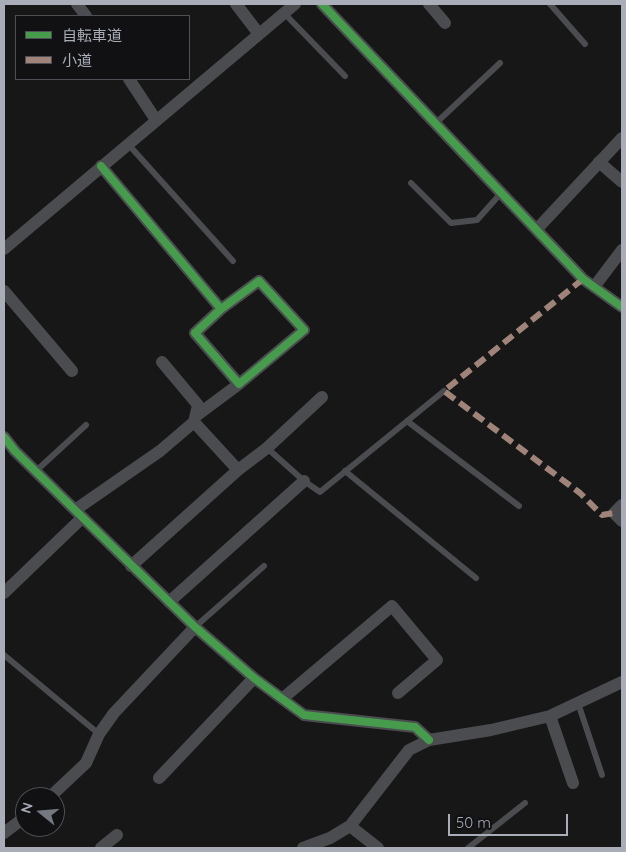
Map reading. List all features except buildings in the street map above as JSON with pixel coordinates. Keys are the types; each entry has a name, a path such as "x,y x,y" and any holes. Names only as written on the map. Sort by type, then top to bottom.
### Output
{"street":[{"path":"77,4 85,15"},
{"path":"236,4 259,34"},
{"path":"4,249 296,4"},
{"path":"322,4 537,229 582,279 622,307"},
{"path":"429,4 445,23"},
{"path":"130,80 156,120"},
{"path":"537,229 622,138"},
{"path":"599,162 622,182"},
{"path":"101,166 221,309"},
{"path":"594,287 622,250"},
{"path":"4,593 78,514 160,451 195,419 239,384 304,330 259,281 221,309 195,333 239,384"},
{"path":"4,291 72,371"},
{"path":"162,362 198,405 195,419"},
{"path":"131,566 238,470 267,448 322,397"},
{"path":"195,419 238,470"},
{"path":"4,438 78,514 195,627 254,678 304,715 414,727 429,740"},
{"path":"169,602 304,481"},
{"path":"622,505 614,513 622,521"},
{"path":"282,698 392,606 437,660 398,694"},
{"path":"61,787 86,763 99,734 114,713 195,627"},
{"path":"159,778 254,678"},
{"path":"302,848 330,838 350,826 410,750 429,740 491,730 550,716 622,682"},
{"path":"550,716 573,783"},
{"path":"4,831 15,824"},
{"path":"350,826 378,848"},
{"path":"101,848 117,834"}],"lane":[{"path":"550,4 585,44"},
{"path":"284,14 345,76"},
{"path":"436,123 500,63"},
{"path":"128,144 233,261"},
{"path":"411,183 450,223 476,220 502,192"},
{"path":"267,448 304,481 320,492 444,392"},
{"path":"407,421 519,506"},
{"path":"36,471 86,426"},
{"path":"345,472 476,578"},
{"path":"195,627 264,566"},
{"path":"4,655 99,734"},
{"path":"578,703 602,775"},
{"path":"468,848 525,803"}],"marked path":[{"path":"583,279 444,391 580,493 602,515 614,513"}],"cycle path":[{"path":"322,4 583,279 622,307"},
{"path":"101,166 221,309 259,281 304,330 239,384 195,333 221,309"},
{"path":"4,437 15,451 195,627 254,678 304,715 415,727 429,740"}]}
